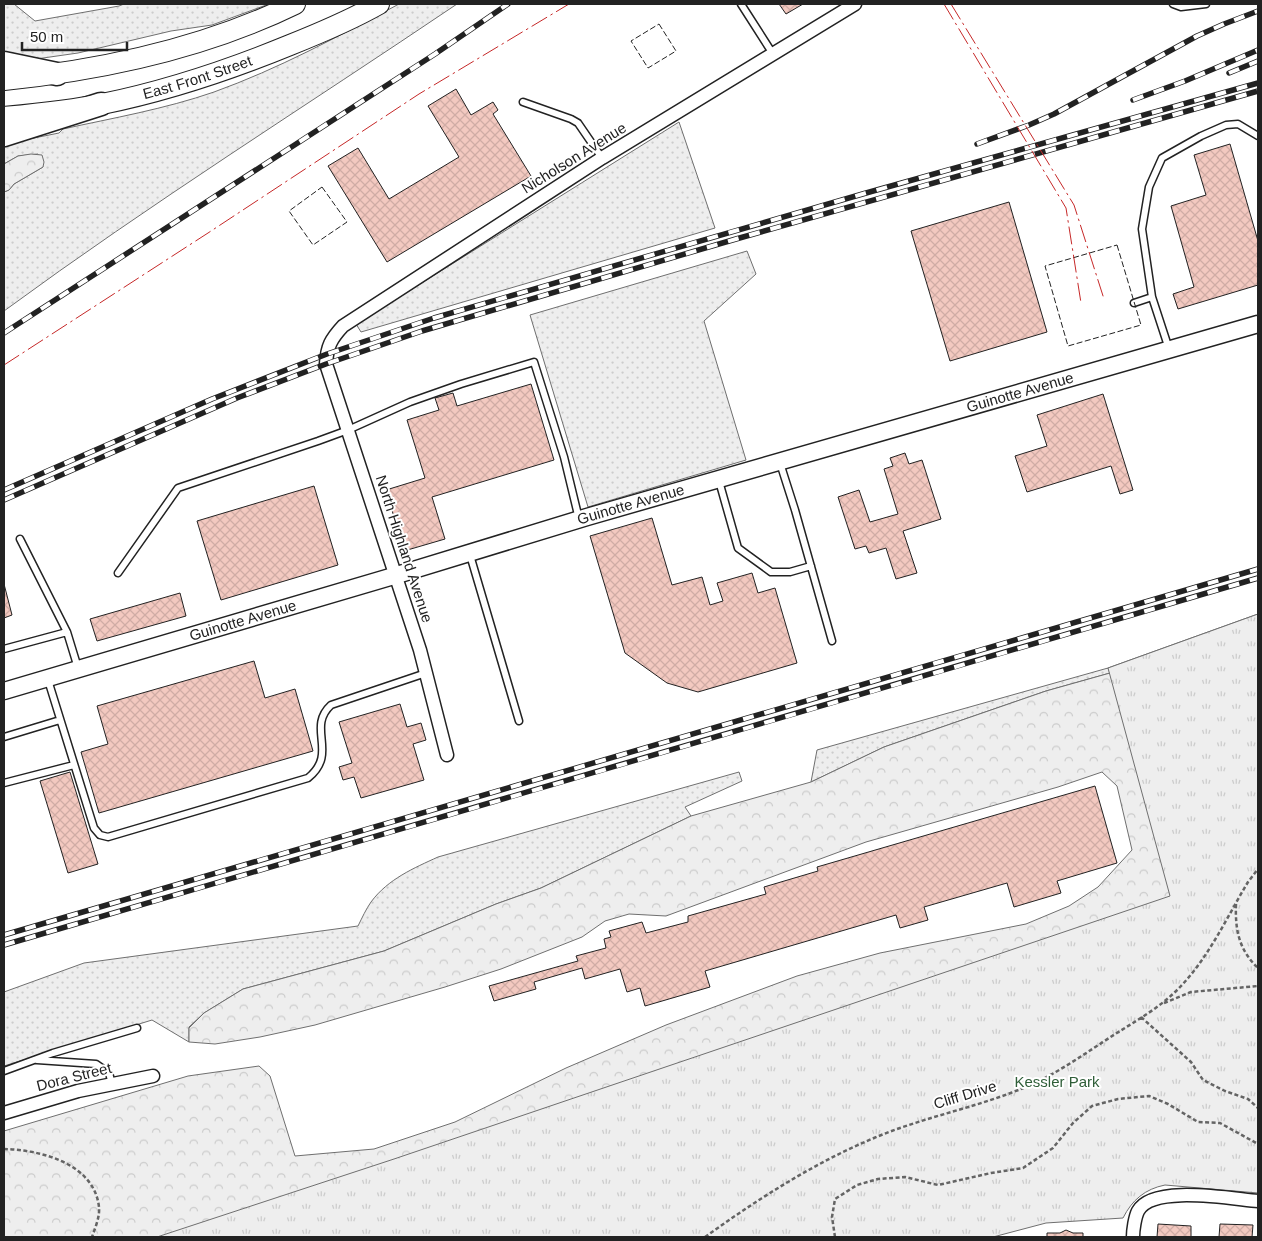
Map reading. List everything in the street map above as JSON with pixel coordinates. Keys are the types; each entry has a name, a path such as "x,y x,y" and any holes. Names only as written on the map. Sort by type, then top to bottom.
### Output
{"highway":[{"path":"4,63 57,74"},
{"path":"4,136 101,104"}],"main road":[{"path":"4,80 57,74 128,60 201,41 295,4"},
{"name":"East Front Street","path":"4,118 101,104 197,79 252,61 313,36 379,4"}],"street":[{"name":"Nicholson Avenue","path":"327,354 332,339 343,326 602,158 855,4"},
{"name":"Guinotte Avenue","path":"4,691 718,479 1258,324"},
{"name":"North Highland Avenue","path":"327,354 326,364 397,575 426,673 447,754"},
{"name":"Dora Street","path":"4,1113 78,1091 153,1076"},
{"path":"1133,1237 1138,1210 1146,1202 1161,1196 1177,1194 1258,1201"}],"lane":[{"path":"741,4 773,54"},
{"path":"1173,4 1181,7 1206,4"},
{"path":"523,102 572,119 578,123 602,158"},
{"path":"1169,350 1152,297 1142,229 1149,187 1162,158 1201,136 1226,125 1238,124 1258,136"},
{"path":"1134,303 1152,297"},
{"path":"118,572 178,488 348,430 410,402 534,362 564,456 579,520"},
{"path":"780,462 832,641"},
{"path":"718,479 738,548 771,572 790,572 811,566"},
{"path":"20,539 67,632 78,669"},
{"path":"469,554 519,721"},
{"path":"4,649 67,632"},
{"path":"47,678 94,828 100,835 108,837 308,778 316,772 321,762 321,723 324,712 331,705 426,673"},
{"path":"4,737 60,720"},
{"path":"4,783 74,765"},
{"path":"4,1071 137,1028"},
{"path":"35,1060 96,1064 109,1073 112,1084"}],"path":[{"name":"Cliff Drive","path":"705,1237 769,1194 838,1154 910,1124 1006,1094 1038,1081 1067,1065 1163,1003 1180,987 1196,967 1248,882 1258,869"},
{"path":"1236,903 1235,923 1238,940 1245,954 1258,967"},
{"path":"1163,1003 1191,992 1258,986"},
{"path":"1141,1017 1191,1062 1203,1080 1225,1091 1248,1099 1258,1108"},
{"path":"836,1237 832,1218 834,1200 857,1185 878,1179 905,1177 938,1185 991,1172 1023,1168 1053,1148 1073,1123 1092,1106 1118,1099 1148,1096 1168,1104 1198,1122 1220,1123 1258,1144"},
{"path":"4,1149 20,1150 59,1159 77,1169 87,1179 95,1194 99,1208 98,1222 92,1237"}],"green space":[{"path":"4,4 14,4 35,21 124,4 269,4 212,25 171,31 78,53 29,60 4,53"},
{"path":"399,4 457,4 172,193 4,311 4,192 43,167 38,154 18,156 4,164 4,144 59,133 63,129 158,108 214,92 285,62"},
{"path":"679,122 715,228 361,332 356,324"},
{"path":"42,155 43,167 4,192 4,164 18,156"},
{"path":"747,251 756,274 704,321 746,460 588,507 530,315"},
{"path":"1258,614 1211,1176 994,1199 999,1237 4,1237 4,1131 188,1076 259,1066 270,1076 295,1156 374,1149 455,1122 566,1068 666,1025 797,976 880,953 1026,924 1069,906 1098,887 1132,850 1117,786 1102,772 1058,787 866,842 666,916 629,914 605,921 582,937 501,969 445,987 315,1025 260,1037 215,1044 189,1042 189,1028 204,1013 243,989 384,951 496,904 541,888 691,816 811,782 884,747 1046,691 1110,673 1108,668"},
{"name":"Kessler Park","path":"1258,614 1258,1193 1165,1185 1145,1192 1135,1201 1123,1218 1046,1223 993,1237 157,1237 394,1159 1170,896 1108,668"},
{"path":"1108,668 1110,673 1046,691 884,747 811,782 817,750"},
{"path":"739,772 742,781 685,807 691,816 541,888 496,904 384,951 243,989 204,1013 189,1027 189,1042 152,1020 4,1066 4,992 84,963 358,926 371,902 385,887 402,875 438,857"}],"building":[{"path":"779,4 803,4 786,14"},
{"path":"456,89 471,115 493,102 498,110 493,114 531,176 387,262 328,166 358,148 389,199 459,157 428,106"},
{"path":"1230,144 1258,241 1258,285 1178,309 1173,294 1194,287 1171,206 1206,195 1194,155"},
{"path":"1009,202 1047,332 950,361 911,231"},
{"path":"531,384 554,460 432,497 445,539 404,551 386,490 425,478 407,420 439,410 435,398 453,393 457,406"},
{"path":"1103,394 1133,490 1120,494 1111,466 1027,492 1015,456 1047,446 1037,415"},
{"path":"905,453 909,464 922,460 941,519 903,531 917,573 896,579 886,548 869,553 866,546 855,549 838,497 859,490 870,522 898,514 884,469 893,466 890,458"},
{"path":"314,486 338,565 221,600 197,521"},
{"path":"652,518 672,585 702,577 710,605 723,601 717,583 752,573 758,593 775,588 797,663 698,692 667,683 625,653 590,536"},
{"path":"4,584 12,615 4,618"},
{"path":"180,593 186,616 97,641 90,619"},
{"path":"254,661 265,698 295,689 313,751 99,813 81,752 108,744 97,706"},
{"path":"400,704 407,727 421,723 426,740 413,744 424,780 361,798 354,777 343,780 339,767 352,763 339,722"},
{"path":"70,772 98,864 68,873 40,781"},
{"path":"1095,786 1117,863 1057,881 1061,893 1014,907 1007,883 924,907 928,920 900,928 896,915 705,971 710,987 645,1006 640,988 627,992 620,969 585,979 582,968 534,982 536,989 494,1001 489,986 578,961 576,956 606,948 604,939 611,937 609,931 642,922 646,933 688,922 688,916 766,894 764,887 818,871 817,867"},
{"path":"1158,1224 1191,1226 1191,1237 1157,1237"},
{"path":"1220,1224 1253,1225 1252,1237 1219,1237"},
{"path":"1066,1230 1073,1233 1083,1233 1083,1237 1047,1237 1047,1233 1060,1233"}],"railway":[{"path":"4,333 435,54 508,4"},
{"path":"977,144 1054,114 1197,36 1258,11"},
{"path":"1133,100 1185,81 1258,50"},
{"path":"1229,73 1258,61"},
{"path":"4,490 212,399 327,354 434,318 866,193 1258,83"},
{"path":"4,500 237,398 326,364 422,331 736,239 1258,91"},
{"path":"4,935 1258,569"},
{"path":"4,945 1258,578"}],"fence":[{"path":"659,24 676,51 648,68 631,41 659,24"},
{"path":"322,187 347,222 313,245 289,211 322,187"},
{"path":"1117,245 1141,325 1068,346 1045,266 1117,245"}],"power":[{"path":"4,365 419,94 569,4"},
{"path":"944,4 1066,208 1081,303"},
{"path":"951,4 1074,205 1104,299"}]}
